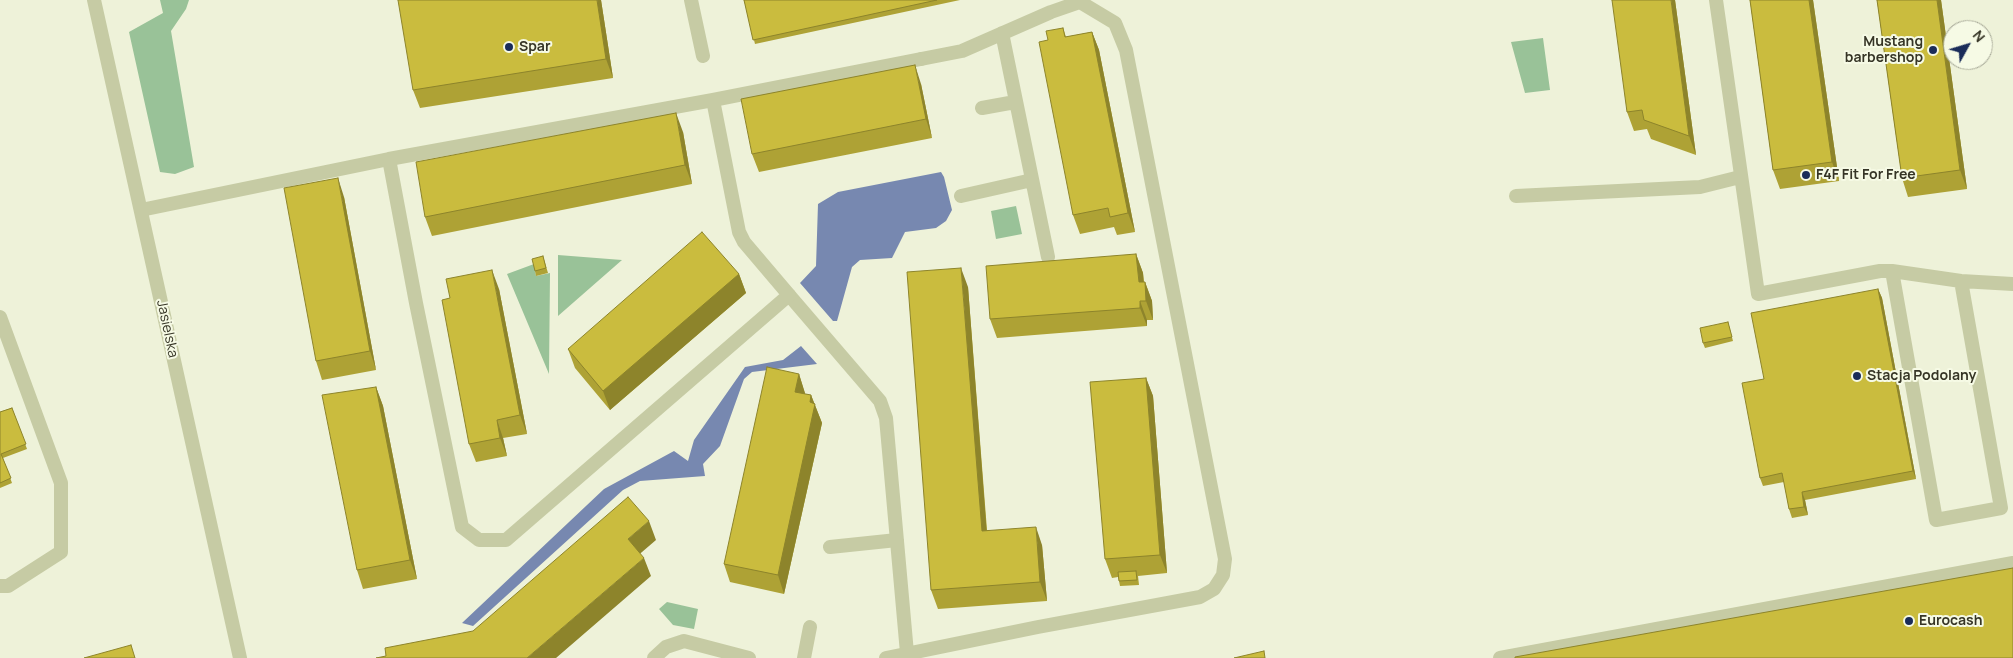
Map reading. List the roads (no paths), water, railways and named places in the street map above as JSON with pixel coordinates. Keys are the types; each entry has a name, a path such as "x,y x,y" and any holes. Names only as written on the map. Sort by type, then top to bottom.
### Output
{"street":[{"name":"Jasielska","path":"94,0 240,658"},
{"path":"691,0 703,56"},
{"path":"1716,0 1758,294 1880,271 1961,281 2013,284"},
{"path":"141,210 389,159 713,100 962,51 1051,12 1080,2 1115,23 1126,50 1225,559 1223,575 1214,589 1200,597 886,658"},
{"path":"1002,33 1048,257"},
{"path":"713,100 738,232 744,242 880,401 886,418 907,653"},
{"path":"982,108 1016,102"},
{"path":"389,159 416,303 462,527 479,540 506,540 789,295"},
{"path":"1516,196 1700,186 1740,177"},
{"path":"961,196 1032,180"},
{"path":"1892,271 1936,520 2001,508 1961,281"},
{"path":"0,317 60,482 60,552 8,586 0,586"},
{"path":"830,547 897,540"},
{"path":"1500,658 2013,563"},
{"path":"804,658 810,627"},
{"path":"654,658 666,647 684,641 749,658"}],"water":[{"path":"941,172 952,210 946,221 936,228 905,232 892,258 860,260 852,267 837,321 833,321 800,283 816,266 818,204 838,192"},
{"path":"801,346 817,364 752,372 744,379 720,446 703,464 705,476 640,481 623,490 473,626 462,623 604,489 674,451 688,461 694,440 745,367 783,360"}],"place":[{"name":"Spar","path":"509,47"},
{"name":"Mustang barbershop","path":"1933,50"},
{"name":"F4F Fit For Free","path":"1806,175"},
{"name":"Stacja Podolany","path":"1857,376"},
{"name":"Eurocash","path":"1909,621"}]}
